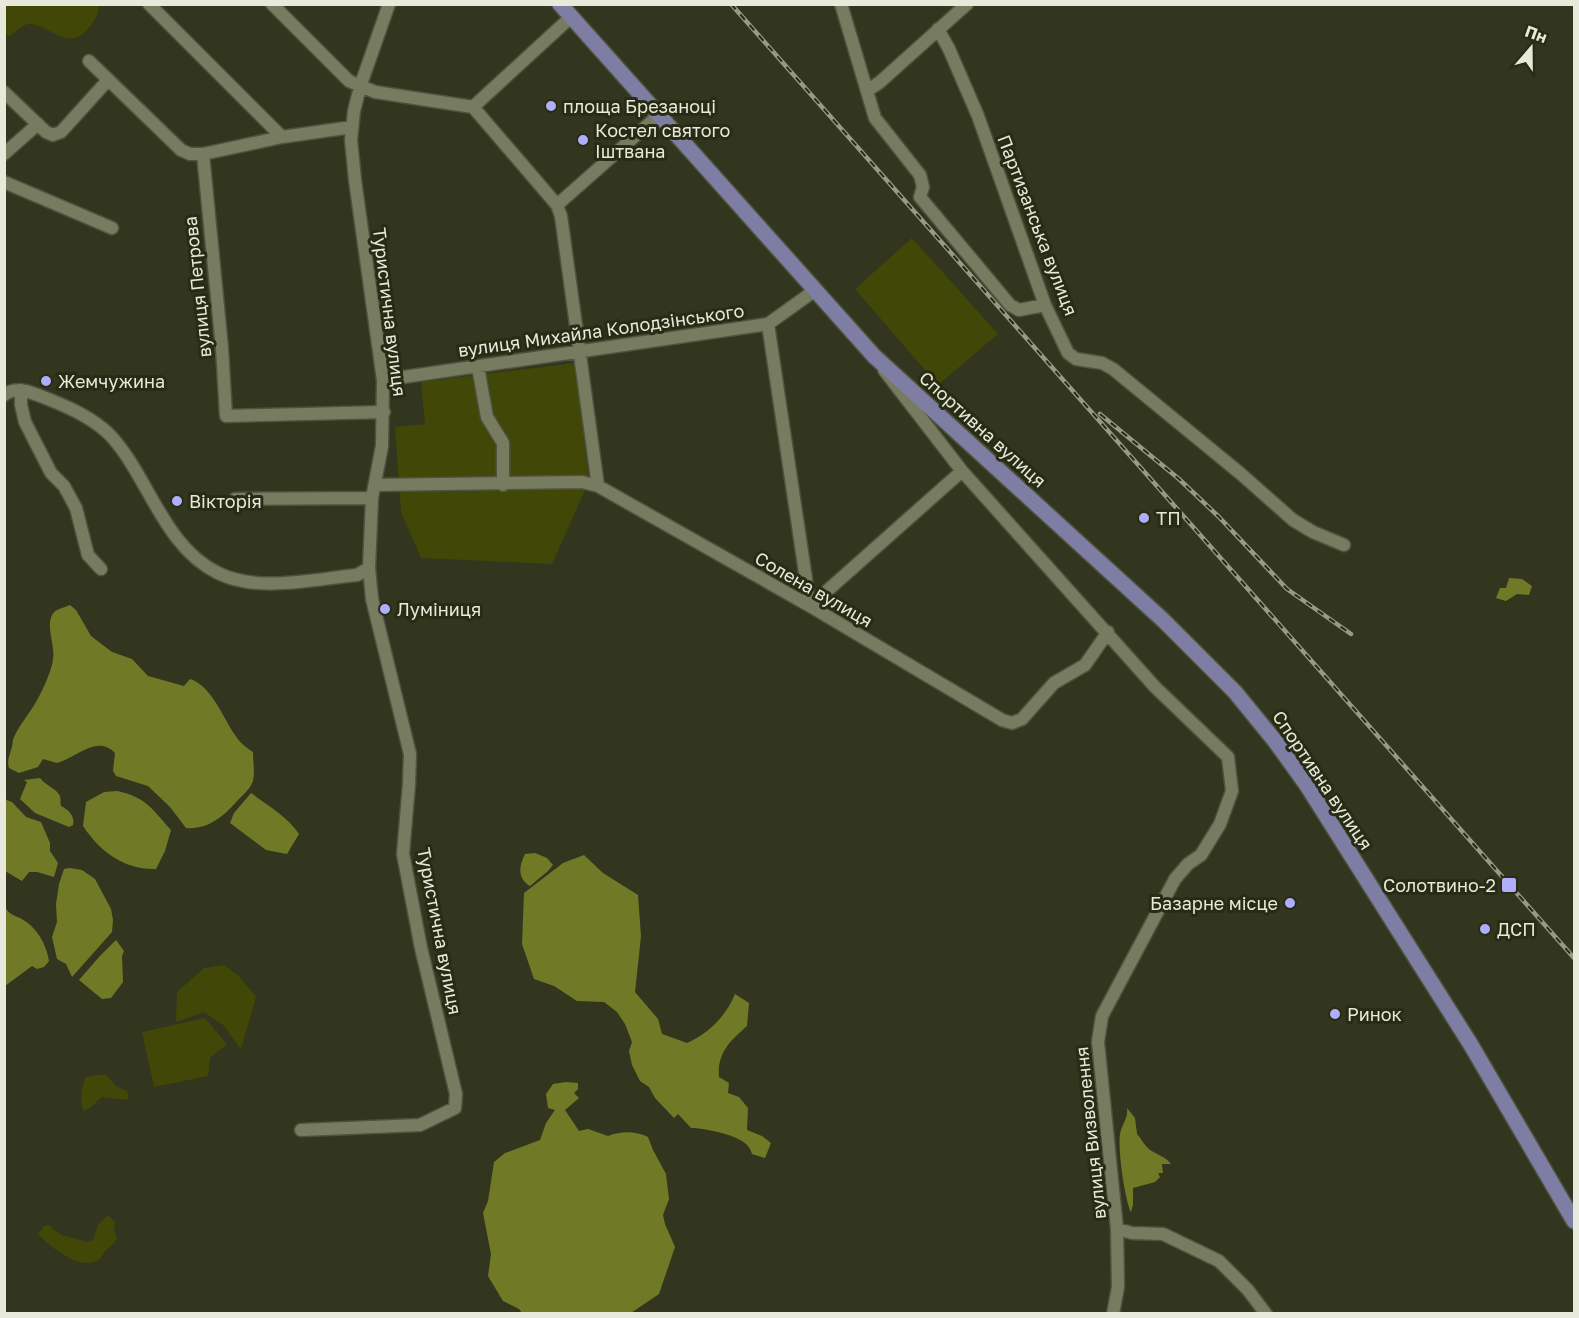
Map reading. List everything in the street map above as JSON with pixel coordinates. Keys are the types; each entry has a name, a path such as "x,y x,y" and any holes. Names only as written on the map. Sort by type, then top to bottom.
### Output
{"main road":[{"name":"Спортивна вулиця","path":"560,4 874,356 1163,620 1235,692 1306,784 1482,1063 1575,1221"}],"street":[{"path":"149,4 282,137"},
{"path":"235,499 582,482 598,486 561,216 557,204 473,107 375,92 360,87 349,81 272,4"},
{"name":"Туристична вулиця","path":"301,1130 420,1125 454,1108 456,1094 403,854 410,754 372,598 369,568 374,492 382,447 383,381 354,180 352,127 360,87 389,4"},
{"path":"841,4 875,118 920,175 923,187 920,196 1010,305 1019,310 1045,305"},
{"path":"867,91 967,4"},
{"path":"473,107 571,17"},
{"name":"Партизанська вулиця","path":"938,29 949,48 978,116 1045,305 1068,353 1076,359 1102,363 1113,369 1241,474 1293,520 1313,532 1344,545"},
{"path":"89,61 181,150 190,154 203,154 282,137 352,127"},
{"path":"4,92 46,132 53,135 61,132 108,80"},
{"path":"557,204 659,115"},
{"path":"4,154 38,124"},
{"name":"вулиця Петрова","path":"203,154 222,348 226,416 384,412"},
{"path":"4,182 112,228"},
{"name":"вулиця Михайла Колодзінського","path":"383,381 768,324 814,291"},
{"path":"768,324 810,606"},
{"name":"Спортивна вулиця","path":"874,356 962,471 1155,687 1228,757 1229,771"},
{"path":"478,367 487,417 503,443 503,485"},
{"path":"21,390 21,405 25,422 51,473 64,486 76,508 88,555 101,569"},
{"path":"4,395 10,391 21,390 40,395 90,419 118,446 168,525 201,564 219,574 242,582 267,584 357,575 369,568"},
{"path":"810,606 962,471"},
{"name":"Солена вулиця","path":"598,486 810,606 1002,720 1012,723 1022,718 1054,682 1085,664 1108,632"},
{"name":"вулиця Визволення","path":"1113,1314 1118,1287 1117,1229 1098,1029 1102,1016 1175,879 1188,864 1202,855 1220,824 1232,791 1229,771"},
{"path":"1117,1229 1132,1233 1163,1234 1219,1261 1248,1290 1266,1314"}],"shaded area":[{"path":"5,4 99,5 97,16 87,30 80,36 67,38 31,24 22,26 10,36 5,34"},
{"path":"912,238 998,334 938,385 855,289"},
{"path":"575,363 589,481 552,564 421,558 401,512 395,427 425,424 421,382"},
{"path":"1509,578 1522,579 1532,586 1529,595 1517,594 1506,601 1496,598 1500,588 1506,588"},
{"path":"70,605 76,610 91,636 112,652 132,659 148,676 184,686 190,679 205,688 237,738 253,752 252,784 233,806 215,821 201,827 186,828 170,807 148,786 116,776 113,771 115,753 101,746 86,749 57,763 43,759 38,767 19,773 9,768 8,759 14,737 38,698 51,669 53,653 50,619 57,610"},
{"path":"40,778 58,793 61,806 72,816 73,825 69,827 35,813 20,799 27,782 24,780"},
{"path":"117,791 142,800 171,830 165,851 156,869 145,869 114,858 97,844 83,826 86,802 104,792"},
{"path":"251,793 283,817 299,834 287,854 266,850 230,823 234,813"},
{"path":"4,799 12,802 26,817 41,822 50,843 50,851 58,863 54,877 29,872 22,881 5,871"},
{"path":"535,853 547,858 553,865 530,886 521,876 521,863 525,854"},
{"path":"584,855 603,873 638,895 641,936 635,992 658,1019 662,1034 687,1043 716,1023 727,1010 735,994 749,1003 747,1026 730,1042 722,1054 719,1077 729,1083 728,1093 739,1097 748,1108 747,1130 762,1136 771,1143 765,1158 752,1154 750,1148 737,1138 691,1128 678,1114 674,1118 655,1098 649,1087 640,1081 632,1065 629,1051 632,1042 617,1012 604,1002 577,1001 554,986 534,979 522,944 524,893 563,863"},
{"path":"64,869 82,870 95,879 111,909 113,920 112,932 72,977 66,964 57,959 52,937 57,922 56,904 59,884"},
{"path":"5,907 35,930 43,942 49,961 44,967 37,969 32,966 5,986"},
{"path":"116,940 124,951 122,956 123,982 111,998 102,999 79,980"},
{"path":"224,965 239,976 256,997 241,1049 223,1025 204,1012 176,1022 177,992 204,968"},
{"path":"205,1018 227,1044 210,1058 208,1076 154,1087 142,1032"},
{"path":"106,1075 116,1086 127,1091 128,1100 102,1097 83,1111 84,1081 86,1077"},
{"path":"578,1083 578,1089 574,1093 579,1098 565,1110 579,1131 588,1129 608,1136 633,1133 648,1137 666,1174 669,1199 663,1215 675,1247 659,1294 631,1313 522,1313 503,1301 488,1276 491,1254 483,1213 488,1201 494,1162 505,1153 540,1140 546,1123 555,1110 548,1108 546,1094 553,1084"},
{"path":"1127,1108 1135,1118 1137,1134 1152,1151 1171,1164 1162,1164 1163,1173 1158,1173 1160,1177 1155,1182 1133,1188 1131,1212 1120,1158 1120,1137"},
{"path":"108,1215 115,1222 114,1230 117,1238 100,1259 93,1262 84,1263 67,1257 38,1234 44,1226 50,1225 63,1235 86,1242 93,1240 98,1225"}],"railway":[{"path":"731,4 1574,958"},
{"path":"1100,414 1179,479 1219,517 1287,589 1351,634"}],"place":[{"name":"площа Брезаноці","path":"551,106"},
{"name":"Костел святого Іштвана","path":"583,140"},
{"name":"Жемчужина","path":"46,381"},
{"name":"Вікторія","path":"177,501"},
{"name":"ТП","path":"1144,518"},
{"name":"Луміниця","path":"385,609"},
{"name":"Солотвино-2","path":"1509,885"},
{"name":"Базарне місце","path":"1290,903"},
{"name":"ДСП","path":"1485,929"},
{"name":"Ринок","path":"1335,1014"}]}
